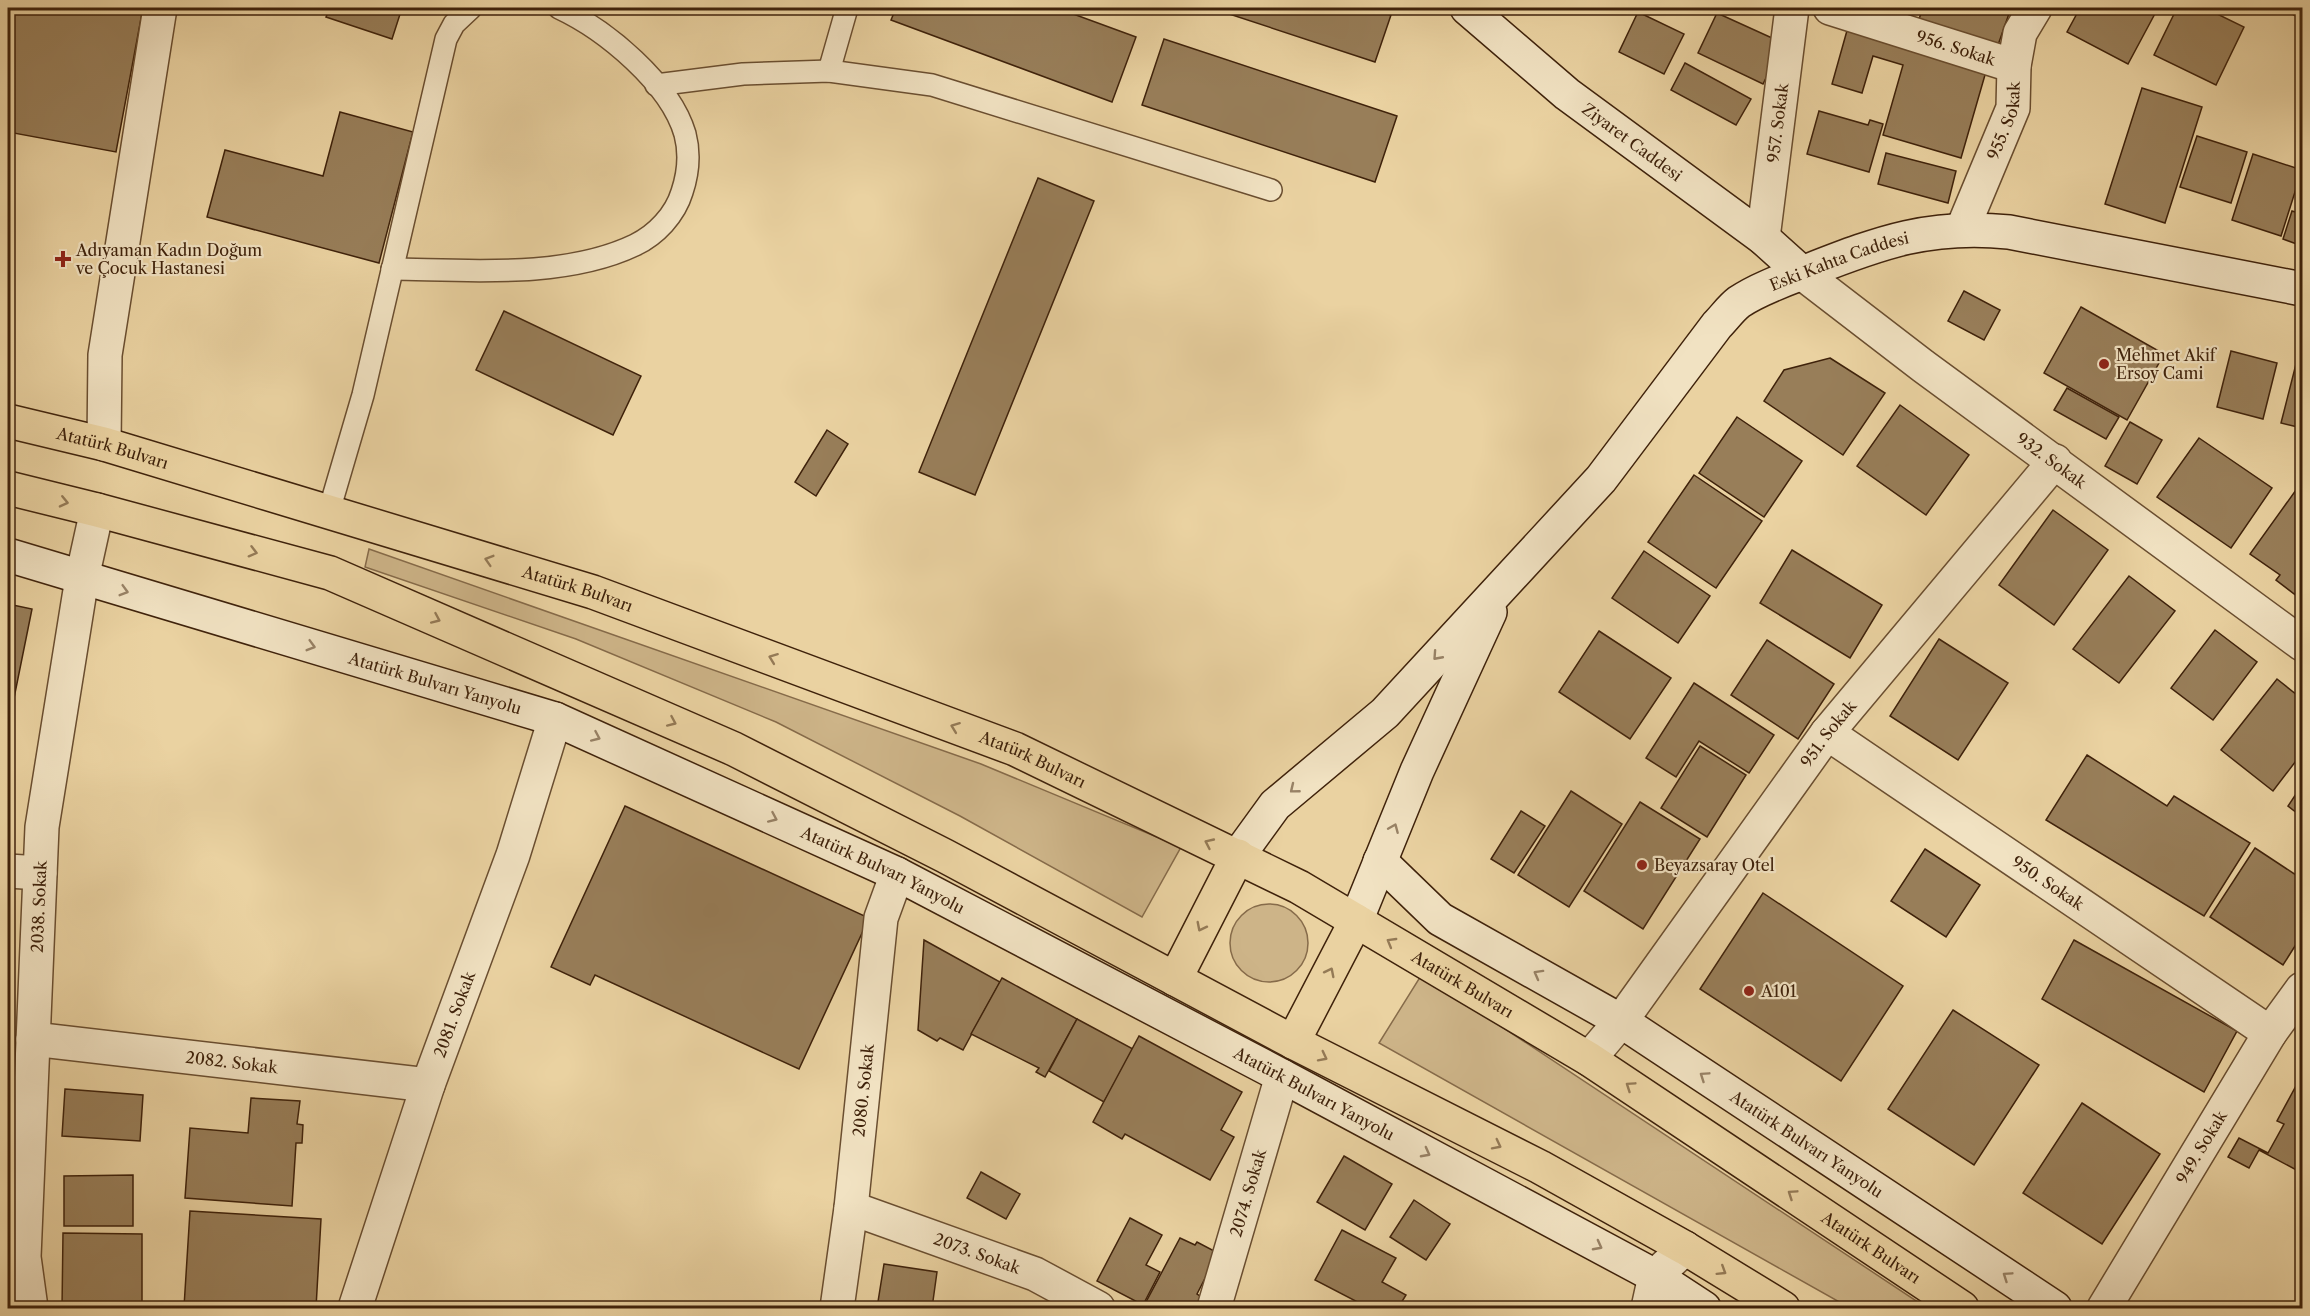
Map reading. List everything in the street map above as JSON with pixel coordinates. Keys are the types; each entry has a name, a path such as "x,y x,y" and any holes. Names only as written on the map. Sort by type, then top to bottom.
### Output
{"highway":[{"name":"Atatürk Bulvarı","path":"8,421 104,444 593,592 1016,749 1299,887 1589,1059 1962,1308"},
{"path":"8,488 330,573 734,749 945,856 1293,1042 1540,1167 1685,1248 1783,1308"},
{"path":"1175,979 1238,856"},
{"path":"1293,1042 1356,921"}],"street":[{"path":"104,444 105,355 160,8"},
{"name":"Ziyaret Caddesi","path":"1467,8 1567,94 1763,238 1802,273"},
{"name":"957. Sokak","path":"1763,238 1792,8"},
{"name":"956. Sokak","path":"1830,8 2014,66"},
{"name":"955. Sokak","path":"1962,230 2013,108 2014,66 2020,33 2035,8"},
{"name":"Eski Kahta Caddesi","path":"1238,856 1275,805 1385,713 1601,479 1717,325 1738,302 1802,273 1892,240 1962,230 2009,232 2302,289"},
{"name":"932. Sokak","path":"1802,273 1923,366 2302,644"},
{"name":"951. Sokak","path":"1589,1059 1621,1021 1827,733 2055,461"},
{"name":"2038. Sokak","path":"31,1308 16,1257 33,1039 42,828 82,578 97,510"},
{"name":"Atatürk Bulvarı Yanyolu","path":"8,555 555,719 897,874 1282,1076 1655,1276 1704,1308"},
{"path":"1356,921 1417,771 1504,582"},
{"name":"2081. Sokak","path":"355,1308 428,1085 513,855 555,719"},
{"name":"950. Sokak","path":"1827,733 2270,1033"},
{"name":"Atatürk Bulvarı Yanyolu","path":"1380,861 1440,919 1621,1021 2055,1308"},
{"path":"8,871 40,873"},
{"name":"2080. Sokak","path":"837,1308 851,1208 880,918 897,874"},
{"name":"949. Sokak","path":"2104,1308 2270,1033 2302,989"},
{"name":"2082. Sokak","path":"33,1039 428,1085"},
{"name":"2074. Sokak","path":"1214,1308 1293,1042"},
{"name":"2073. Sokak","path":"851,1208 1035,1274 1098,1308"},
{"path":"1648,1308 1655,1276 1685,1248"}],"lane":[{"path":"329,511 363,395 446,39 454,24 471,8"},
{"path":"392,269 492,271 535,269 607,255 635,245 654,234 669,218 680,199 686,179 688,157 685,134 676,114 656,85 632,58 605,35 560,8"},
{"path":"829,71 847,8"},
{"path":"656,85 743,74 829,71 932,84 1271,190"}],"shaded area":[{"path":"369,549 981,764 1181,847 1142,917 960,816 776,722 576,639 365,567"},
{"path":"1269,904 1284,907 1297,915 1305,928 1308,943 1305,958 1297,971 1284,979 1269,982 1254,979 1241,971 1233,958 1230,943 1233,928 1241,915 1254,907"},
{"path":"1422,974 1927,1308 1850,1308 1379,1043"}],"building":[{"path":"8,8 143,8 116,152 8,132"},
{"path":"330,8 402,8 392,39 326,17"},
{"path":"896,8 1057,8 1136,37 1112,102 891,20"},
{"path":"1211,8 1368,8 1391,15 1375,62"},
{"path":"1923,8 2011,8 1998,45 1919,19"},
{"path":"2080,8 2158,8 2128,64 2067,32"},
{"path":"2177,8 2205,8 2244,27 2216,85 2154,55"},
{"path":"2302,8 2302,20 2284,9"},
{"path":"1638,12 1684,34 1664,74 1619,52"},
{"path":"1717,13 1783,43 1763,84 1698,53"},
{"path":"1848,27 1987,68 1961,158 1883,135 1903,65 1873,56 1862,93 1832,84"},
{"path":"1164,39 1397,116 1375,182 1142,105"},
{"path":"1685,63 1751,99 1736,125 1671,90"},
{"path":"2142,88 2202,107 2165,223 2105,204"},
{"path":"1819,111 1868,125 1870,120 1883,124 1869,172 1807,154"},
{"path":"340,112 413,132 379,263 207,217 225,150 323,176"},
{"path":"2197,136 2247,152 2231,203 2180,187"},
{"path":"1886,153 1956,171 1948,203 1878,184"},
{"path":"2253,154 2302,170 2281,236 2232,220"},
{"path":"1038,178 1094,201 975,495 919,472"},
{"path":"2292,211 2302,214 2302,246 2283,239"},
{"path":"1964,291 2000,310 1984,340 1948,321"},
{"name":"Mehmet Akif Ersoy Cami","path":"2081,307 2164,354 2127,420 2044,373"},
{"path":"504,311 641,376 613,435 476,370"},
{"path":"2231,351 2277,363 2263,419 2217,407"},
{"path":"1830,358 1885,393 1843,455 1764,401 1784,370"},
{"path":"2297,360 2302,362 2302,428 2281,423"},
{"path":"2067,388 2119,417 2106,439 2054,410"},
{"path":"1900,405 1969,455 1926,515 1857,466"},
{"path":"1737,417 1802,461 1764,517 1699,473"},
{"path":"2130,422 2162,440 2137,484 2105,466"},
{"path":"827,430 848,444 816,496 795,482"},
{"path":"2199,438 2272,488 2231,548 2157,497"},
{"path":"1694,475 1762,521 1716,588 1648,542"},
{"path":"2296,490 2302,494 2302,600 2276,580 2280,575 2250,554"},
{"path":"2053,510 2108,550 2054,625 1999,585"},
{"path":"1792,550 1882,605 1850,658 1760,603"},
{"path":"1644,551 1710,596 1678,643 1612,598"},
{"path":"2129,576 2175,611 2119,683 2073,649"},
{"path":"8,604 32,609 10,718 8,717"},
{"path":"2215,630 2257,662 2213,720 2171,688"},
{"path":"1599,631 1671,678 1630,739 1559,692"},
{"path":"1939,639 2008,683 1958,760 1890,716"},
{"path":"1767,640 1834,684 1798,739 1731,695"},
{"path":"2277,679 2302,699 2302,753 2273,791 2221,750"},
{"path":"1694,683 1774,735 1749,773 1699,741 1676,777 1646,758"},
{"path":"1700,746 1746,775 1707,837 1661,808"},
{"path":"2087,755 2167,806 2174,796 2250,843 2204,916 2046,820"},
{"path":"2302,785 2302,817 2288,806"},
{"path":"1571,791 1622,824 1569,907 1518,875"},
{"name":"Beyazsaray Otel","path":"1640,802 1700,839 1643,929 1584,891"},
{"path":"625,806 869,918 799,1069 595,975 590,985 551,967"},
{"path":"1521,811 1545,826 1514,873 1491,859"},
{"path":"2255,848 2302,879 2302,935 2283,965 2210,917"},
{"path":"1925,849 1980,885 1946,937 1891,901"},
{"path":"1763,893 1903,986 1841,1081 1700,989"},
{"path":"924,940 1000,982 963,1050 940,1038 937,1041 918,1030"},
{"path":"2074,940 2237,1031 2204,1092 2042,999"},
{"path":"1002,978 1077,1019 1045,1077 1036,1072 1039,1068 971,1034"},
{"path":"1953,1010 2039,1065 1974,1165 1888,1109"},
{"path":"1077,1019 1133,1049 1104,1102 1049,1071"},
{"path":"1139,1036 1242,1092 1221,1130 1234,1137 1210,1180 1125,1134 1122,1139 1093,1122"},
{"path":"2297,1084 2302,1087 2302,1173 2259,1150 2249,1168 2228,1157 2239,1138 2268,1153 2284,1124 2277,1121"},
{"path":"65,1089 143,1095 140,1141 62,1136"},
{"path":"251,1098 300,1101 297,1124 303,1125 302,1143 296,1143 292,1206 185,1198 190,1128 248,1133"},
{"path":"2082,1103 2160,1154 2102,1244 2023,1193"},
{"path":"1344,1156 1392,1184 1365,1230 1317,1202"},
{"path":"981,1172 1020,1194 1006,1219 967,1198"},
{"path":"133,1175 133,1226 64,1226 64,1176"},
{"path":"1414,1200 1450,1224 1426,1260 1390,1237"},
{"path":"190,1211 321,1219 316,1308 184,1307"},
{"path":"1130,1218 1162,1235 1146,1265 1160,1272 1143,1305 1097,1281"},
{"path":"1342,1230 1396,1258 1382,1282 1406,1295 1398,1308 1369,1308 1315,1280"},
{"path":"63,1233 142,1234 142,1308 62,1308"},
{"path":"1180,1238 1195,1245 1197,1242 1218,1253 1197,1294 1203,1298 1197,1308 1158,1308 1146,1302"},
{"path":"884,1264 937,1272 932,1308 877,1308"}],"place":[{"name":"Adıyaman Kadın Doğum ve Çocuk Hastanesi","path":"63,259"},
{"name":"Mehmet Akif Ersoy Cami","path":"2104,364"},
{"name":"Beyazsaray Otel","path":"1642,865"},
{"name":"A101","path":"1749,991"}]}
